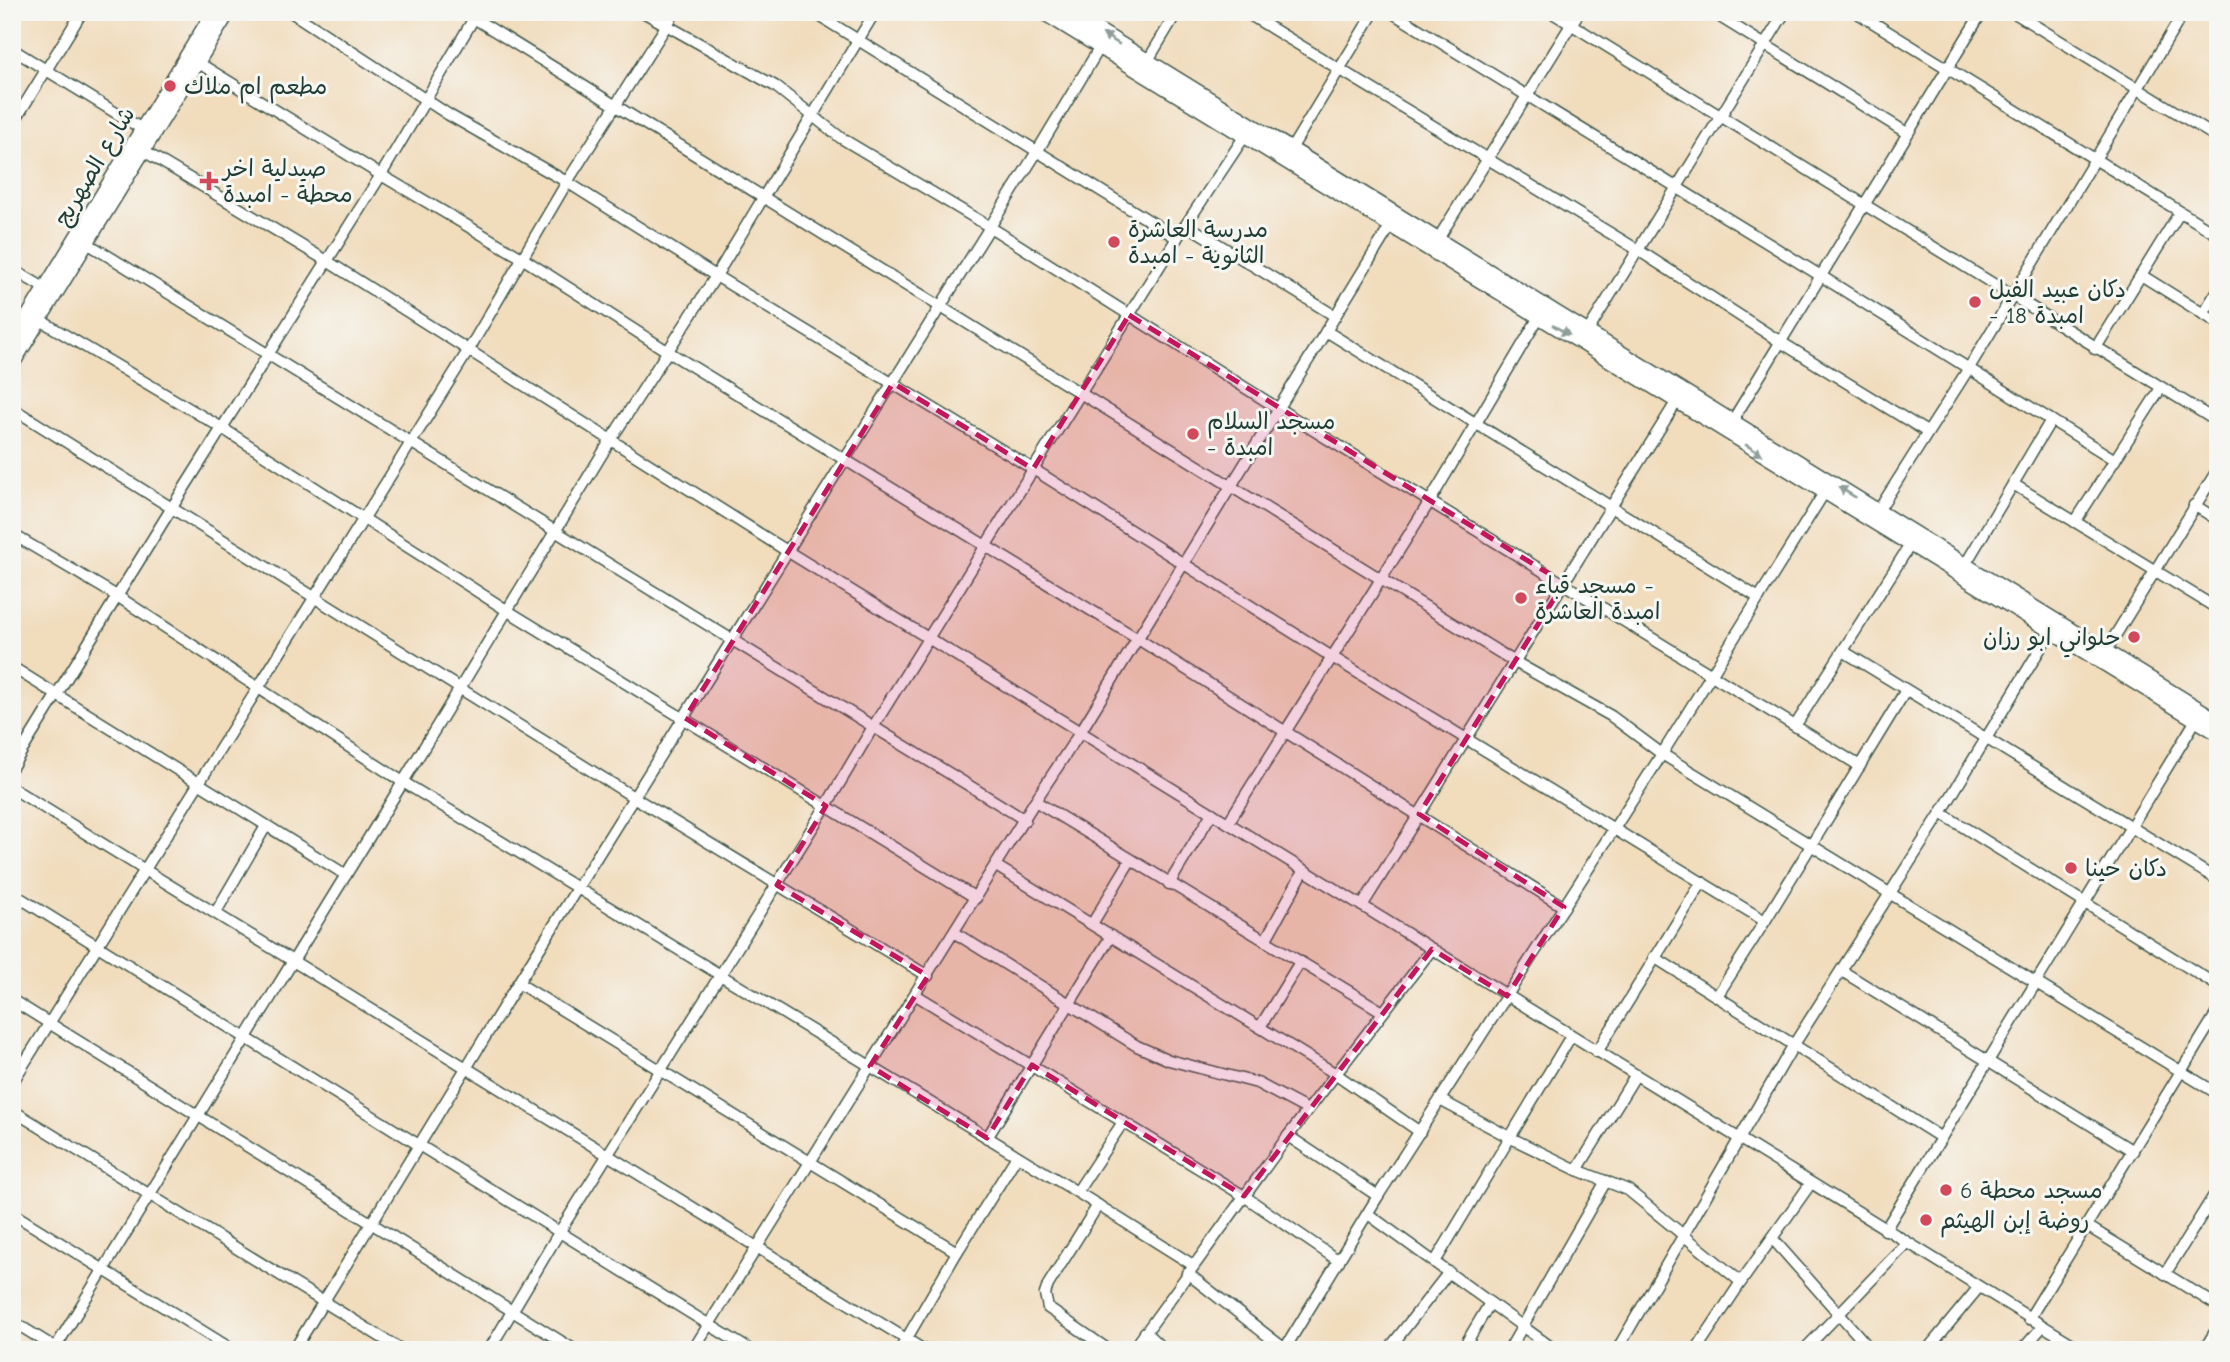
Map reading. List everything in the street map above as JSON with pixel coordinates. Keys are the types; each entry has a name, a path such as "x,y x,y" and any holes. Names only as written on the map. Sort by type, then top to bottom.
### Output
{"main road":[{"name":"شارع الصهريج","path":"147,132 214,12"},
{"path":"12,363 87,243 147,132 197,62 228,12"},
{"path":"1043,12 1249,130 1291,149 1391,225 1539,317 1677,401 1729,426 1878,511 2218,721"},
{"path":"1068,12 1335,183 1438,239 1588,331 1824,493 2218,733"},
{"name":"شارع الصهريج","path":"12,343 138,148"}],"street":[{"path":"12,125 82,12"},
{"path":"291,12 426,100 567,182 1332,657 1765,921"},
{"path":"643,12 755,74 792,98 841,138 990,227 1279,409 1860,766"},
{"path":"12,1083 200,784 468,351 567,182 675,12"},
{"path":"813,12 1177,238"},
{"path":"12,1321 56,1349 148,1194 404,782 610,441 716,276 875,12"},
{"path":"1147,62 1177,12"},
{"path":"1245,12 1638,250 1927,432"},
{"path":"1291,149 1374,12"},
{"path":"1391,12 2115,460"},
{"path":"1552,12 2095,349 2218,422"},
{"path":"1438,239 1579,12"},
{"path":"1712,12 1908,133"},
{"path":"1588,331 1785,12"},
{"path":"1856,12 2218,235"},
{"path":"1729,426 1982,12"},
{"path":"2014,12 2218,138"},
{"path":"12,768 170,509 381,175 426,100 472,14 615,106 1080,394 1382,577 1515,662 1611,716 1662,754 2218,1094"},
{"path":"1878,511 1969,368 2138,90 2180,14"},
{"path":"294,1350 518,983 1100,47"},
{"path":"12,49 147,132"},
{"path":"197,62 522,258 667,351 1138,639 1564,906"},
{"path":"489,1350 607,1154 777,885 1033,469 1177,238 1249,130"},
{"path":"138,148 327,261 787,551 2082,1350"},
{"path":"2095,349 2180,212"},
{"path":"1187,225 1335,316"},
{"path":"693,1350 1082,731 1391,225"},
{"path":"87,243 1025,820"},
{"path":"12,269 46,289"},
{"path":"2141,275 2218,323"},
{"path":"2203,314 2218,290"},
{"path":"1228,823 1430,501 1539,317"},
{"path":"40,320 222,428 508,611 976,898"},
{"path":"1326,331 1759,598"},
{"path":"2075,522 2161,388"},
{"path":"1362,906 1677,401"},
{"path":"12,408 635,798 928,976"},
{"path":"1965,565 2051,421"},
{"path":"2105,652 2218,469"},
{"path":"2013,484 2218,609"},
{"path":"12,534 117,596 404,782 1098,1205 1190,1269 1285,1349 1378,1196 1662,754 1824,493"},
{"path":"2194,505 2218,520"},
{"path":"1796,726 1910,545"},
{"path":"1617,1350 1793,1046 1941,813 2051,631"},
{"path":"1843,651 2218,880"},
{"path":"12,667 346,875"},
{"path":"1717,996 1906,690"},
{"path":"1885,1230 2196,720"},
{"path":"12,788 924,1350"},
{"path":"1035,802 1383,1012"},
{"path":"1169,884 1212,813"},
{"path":"1941,813 2218,986"},
{"path":"216,912 266,826"},
{"path":"1092,924 1130,861"},
{"path":"996,866 1336,1074 1420,1132"},
{"path":"1265,941 1304,870"},
{"path":"1597,1052 1702,882"},
{"path":"12,893 750,1350"},
{"path":"955,933 1126,1040 1178,1062 1257,1083 1308,1110"},
{"path":"987,1138 1111,936"},
{"path":"1133,1350 1288,1136 1432,949"},
{"path":"1654,957 1940,1137"},
{"path":"1260,1027 1300,962"},
{"path":"1842,971 2133,1151"},
{"path":"518,983 957,1252"},
{"path":"916,995 1244,1196 1339,1261"},
{"path":"12,1000 575,1350"},
{"path":"2029,1319 2218,1011"},
{"path":"1435,1262 1571,1036"},
{"path":"1577,1170 1634,1076"},
{"path":"1440,1100 1577,1170 1628,1190 1741,1282"},
{"path":"12,1110 402,1350"},
{"path":"1077,1192 1123,1122"},
{"path":"1288,1136 1378,1196"},
{"path":"900,1350 1017,1157"},
{"path":"1509,1350 1606,1181"},
{"path":"1696,1350 1811,1183"},
{"path":"2165,1274 2216,1196"},
{"path":"1098,1205 1045,1294 1048,1308 1109,1350"},
{"path":"12,1213 233,1350"},
{"path":"1368,1214 1555,1350"},
{"path":"2087,1226 2218,1306"},
{"path":"1772,1238 1871,1350"},
{"path":"1804,1350 1907,1243"},
{"path":"1388,1350 1448,1272"},
{"path":"1927,1350 1979,1287"},
{"path":"1462,1350 1490,1303"},
{"path":"2022,1350 2043,1326"},
{"path":"2204,1350 2218,1327"},
{"path":"1145,1332 1164,1350"}],"highlighted area":[{"path":"1129,315 1564,583 1419,814 1564,907 1507,996 1432,949 1244,1196 1032,1065 987,1138 870,1066 928,976 777,885 826,806 685,718 893,383 1033,469"}],"place":[{"name":"مطعم ام ملاك","path":"170,86"},
{"name":"صيدلية اخر محطة - امبدة","path":"209,181"},
{"name":"مدرسة العاشرة الثانوية - امبدة","path":"1114,242"},
{"name":"دكان عبيد الفيل - امبدة 18","path":"1975,302"},
{"name":"مسجد السلام - امبدة","path":"1193,434"},
{"name":"مسجد قباء - امبدة العاشرة","path":"1521,598"},
{"name":"حلواني ابو رزان","path":"2134,637"},
{"name":"دكان حينا","path":"2071,868"},
{"name":"مسجد محطة 6","path":"1946,1190"},
{"name":"روضة إبن الهيثم","path":"1926,1220"}]}
